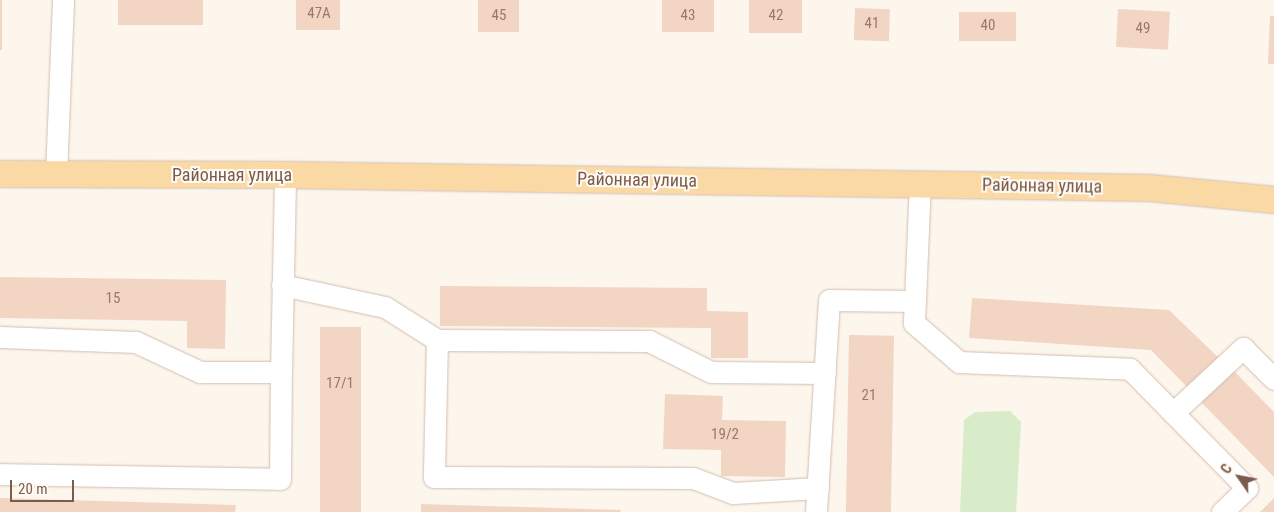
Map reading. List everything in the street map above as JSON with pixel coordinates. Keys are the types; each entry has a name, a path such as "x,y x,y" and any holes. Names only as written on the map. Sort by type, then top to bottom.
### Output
{"main road":[{"name":"Районная улица","path":"0,174 285,175 1150,188 1274,200"}],"lane":[{"path":"56,175 63,0"},
{"path":"0,474 280,479 285,175"},
{"path":"920,184 914,323 959,362 1130,369 1247,488 1222,512"},
{"path":"282,285 385,307 438,340 649,341 711,372 825,373"},
{"path":"816,512 829,300 916,301"},
{"path":"0,336 136,342 200,372 281,372"},
{"path":"438,340 434,477 693,478 733,493 818,488"},
{"path":"1173,413 1243,348 1274,379"}],"green space":[{"path":"1010,411 1021,422 1016,512 960,512 964,420 975,412"}],"building":[{"path":"0,0 2,0 2,50 0,50"},
{"path":"118,0 203,0 203,25 118,25"},
{"path":"296,0 340,0 340,30 296,30"},
{"path":"478,0 519,0 519,32 478,32"},
{"path":"662,0 714,0 714,32 662,32"},
{"path":"749,0 802,0 802,33 749,33"},
{"path":"855,8 890,9 889,41 854,40"},
{"path":"1118,9 1170,12 1168,50 1116,47"},
{"path":"959,12 1016,12 1016,41 959,41"},
{"path":"1270,16 1274,16 1274,64 1268,64"},
{"path":"0,277 226,280 225,349 187,348 187,321 0,318"},
{"path":"440,286 707,288 707,311 748,312 748,358 711,358 711,328 440,326"},
{"path":"972,298 1169,310 1221,360 1190,390 1151,350 969,338"},
{"path":"320,327 361,327 361,512 320,512"},
{"path":"849,335 894,336 891,512 846,512"},
{"path":"1233,370 1274,412 1274,477 1201,402"},
{"path":"665,394 723,396 722,420 786,421 785,477 721,476 721,450 663,449"},
{"path":"0,498 236,505 235,512 0,512"},
{"path":"1274,498 1274,512 1260,512"},
{"path":"421,504 621,510 620,512 421,512"}]}
